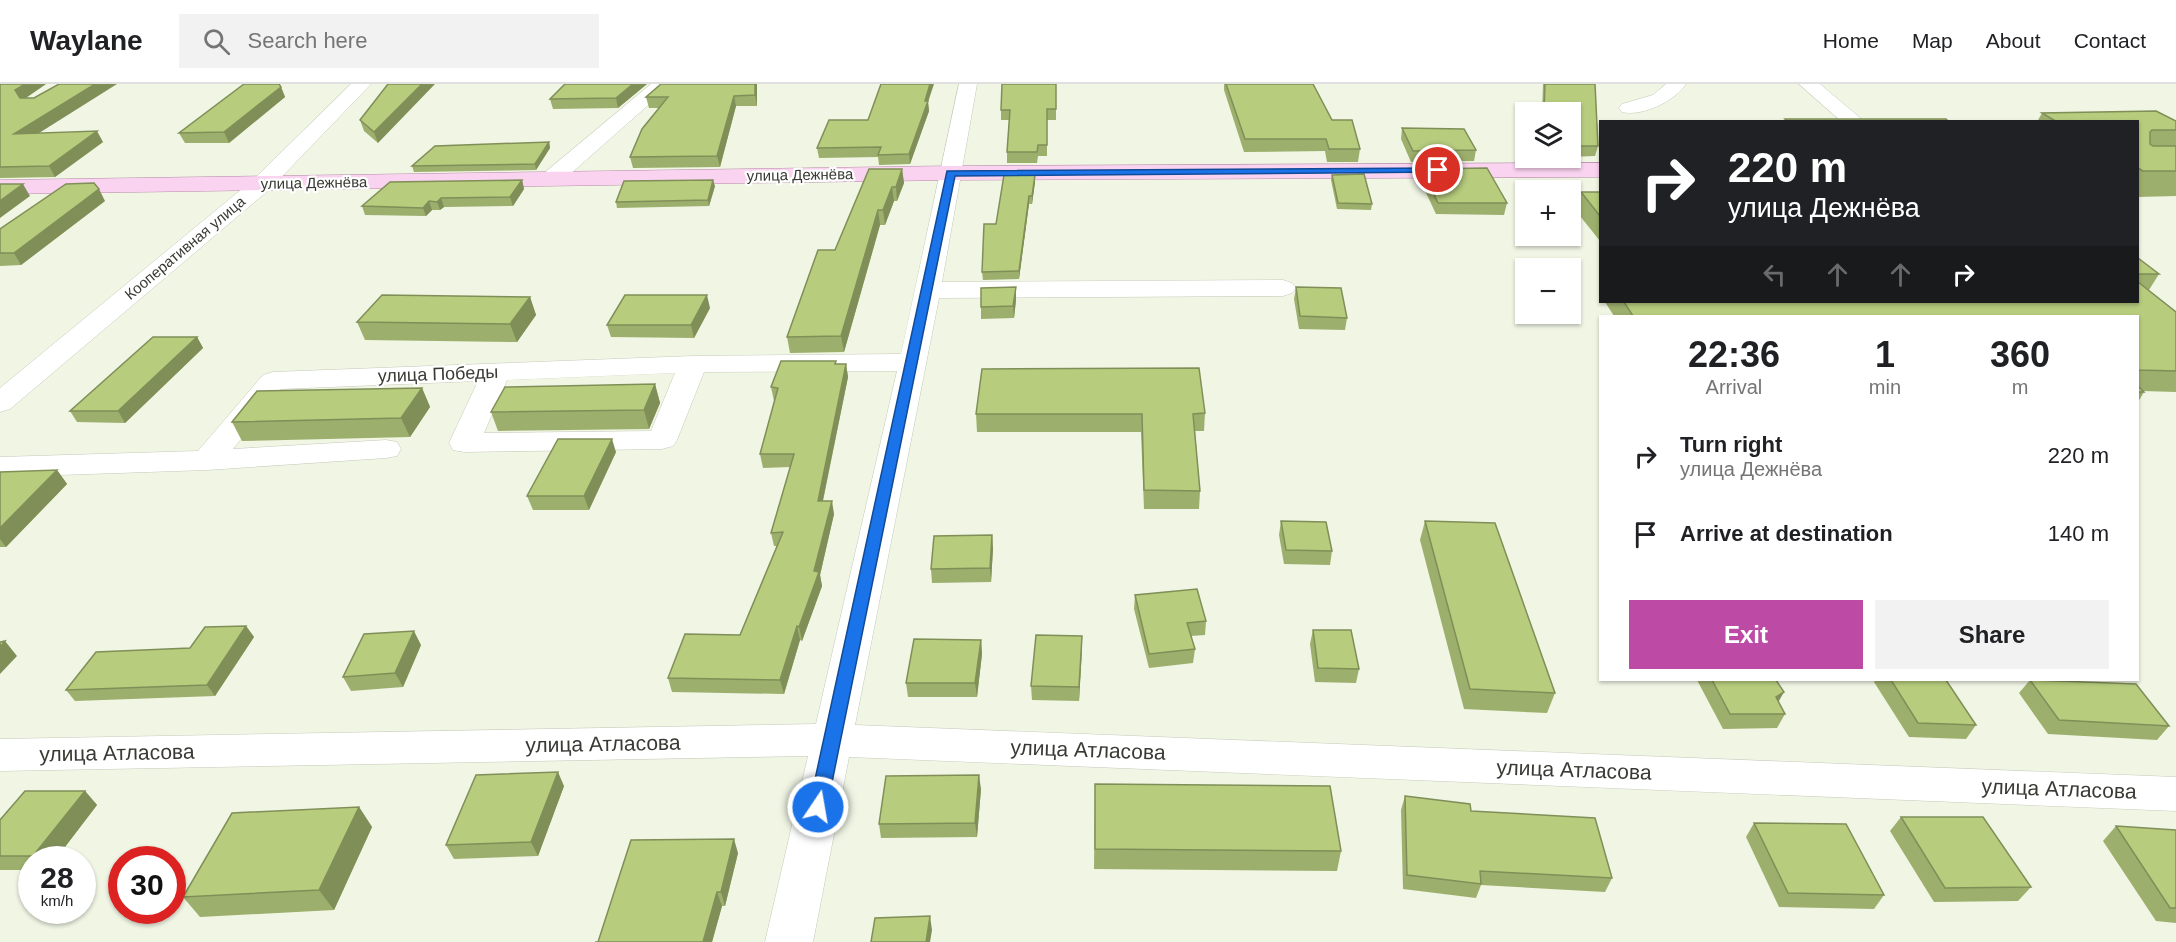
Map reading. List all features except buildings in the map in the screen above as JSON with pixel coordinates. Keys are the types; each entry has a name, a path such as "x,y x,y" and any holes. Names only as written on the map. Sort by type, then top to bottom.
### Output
{"main road":[{"name":"улица Дежнёва","path":"0,188 951,173 1599,170"}],"street":[{"name":"Кооперативная улица","path":"0,403 262,184 362,84"},
{"path":"551,179 663,84"},
{"path":"789,942 913,362 968,84"},
{"path":"1629,108 1660,99 1677,84"},
{"path":"1808,84 1853,120"},
{"path":"928,290 1283,288"},
{"name":"улица Победы","path":"207,460 273,381 693,364 913,362"},
{"path":"497,371 464,443 662,440 693,364"},
{"path":"0,467 207,460 386,449"},
{"name":"улица Атласова","path":"0,755 832,740 2176,794"}],"route":[{"path":"818,807 951,173 1438,170"}]}
